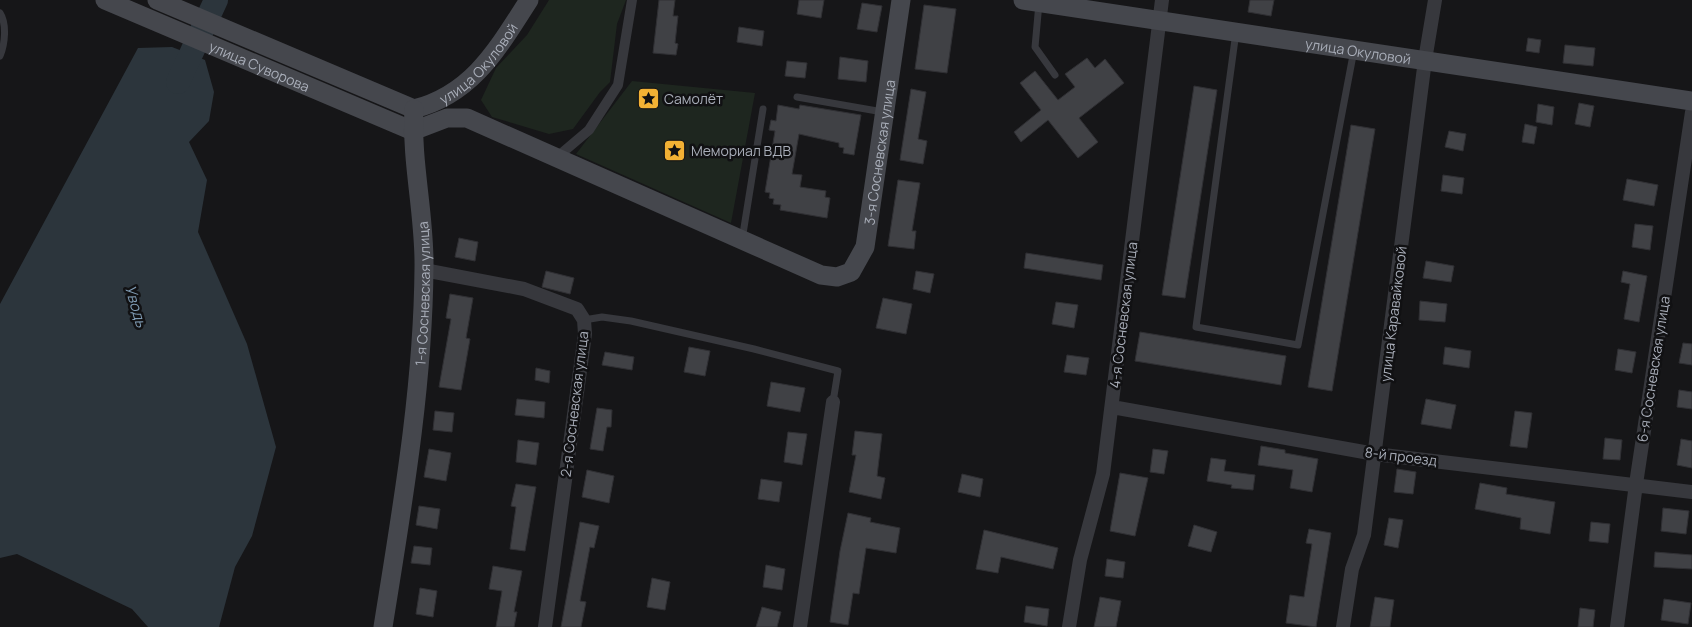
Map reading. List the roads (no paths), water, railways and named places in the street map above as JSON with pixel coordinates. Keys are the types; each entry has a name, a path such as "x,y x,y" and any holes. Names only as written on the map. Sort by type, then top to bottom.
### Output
{"main road":[{"name":"улица Суворова","path":"157,0 414,110"},
{"name":"улица Окуловой","path":"414,110 433,105 463,87 505,37 530,0"},
{"name":"3-я Сосневская улица","path":"742,240 821,275 837,277 851,272 864,247 886,113 901,0"},
{"name":"улица Окуловой","path":"1031,1 1692,101"},
{"name":"улица Суворова","path":"111,3 413,131"},
{"name":"1-я Сосневская улица","path":"384,627 414,422 424,270 422,215 413,131 414,110"},
{"path":"413,131 447,118 467,118 742,240"}],"street":[{"path":"556,158 589,130 618,85 632,0"},
{"name":"4-я Сосневская улица","path":"1069,627 1080,560 1103,474 1162,0"},
{"name":"улица Каравайковой","path":"1343,627 1352,569 1364,536 1435,0"},
{"name":"6-я Сосневская улица","path":"1617,627 1636,484 1692,112"},
{"name":"2-я Сосневская улица","path":"424,270 524,289 577,308 584,320 585,334 546,627"},
{"path":"800,627 833,402"},
{"name":"8-й проезд","path":"1112,407 1376,454 1692,492"}],"lane":[{"path":"1031,1 1035,47 1055,76"},
{"path":"0,13 3,17 5,46 0,56"},
{"path":"1236,32 1196,327 1298,345 1354,50"},
{"path":"797,97 886,113"},
{"path":"742,240 763,109"},
{"path":"584,320 602,317 631,321 754,349 838,371 833,402"}],"water":[{"path":"172,47 205,60 214,92 209,121 189,142 207,180 198,232 247,344 276,447 252,536 235,567 219,627 148,627 132,609 17,554 0,558 0,304 138,48"}],"waterway":[{"name":"Уводь","path":"178,82 216,0"}],"place":[{"name":"Самолёт","path":"648,98"},
{"name":"Мемориал ВДВ","path":"675,150"}]}
